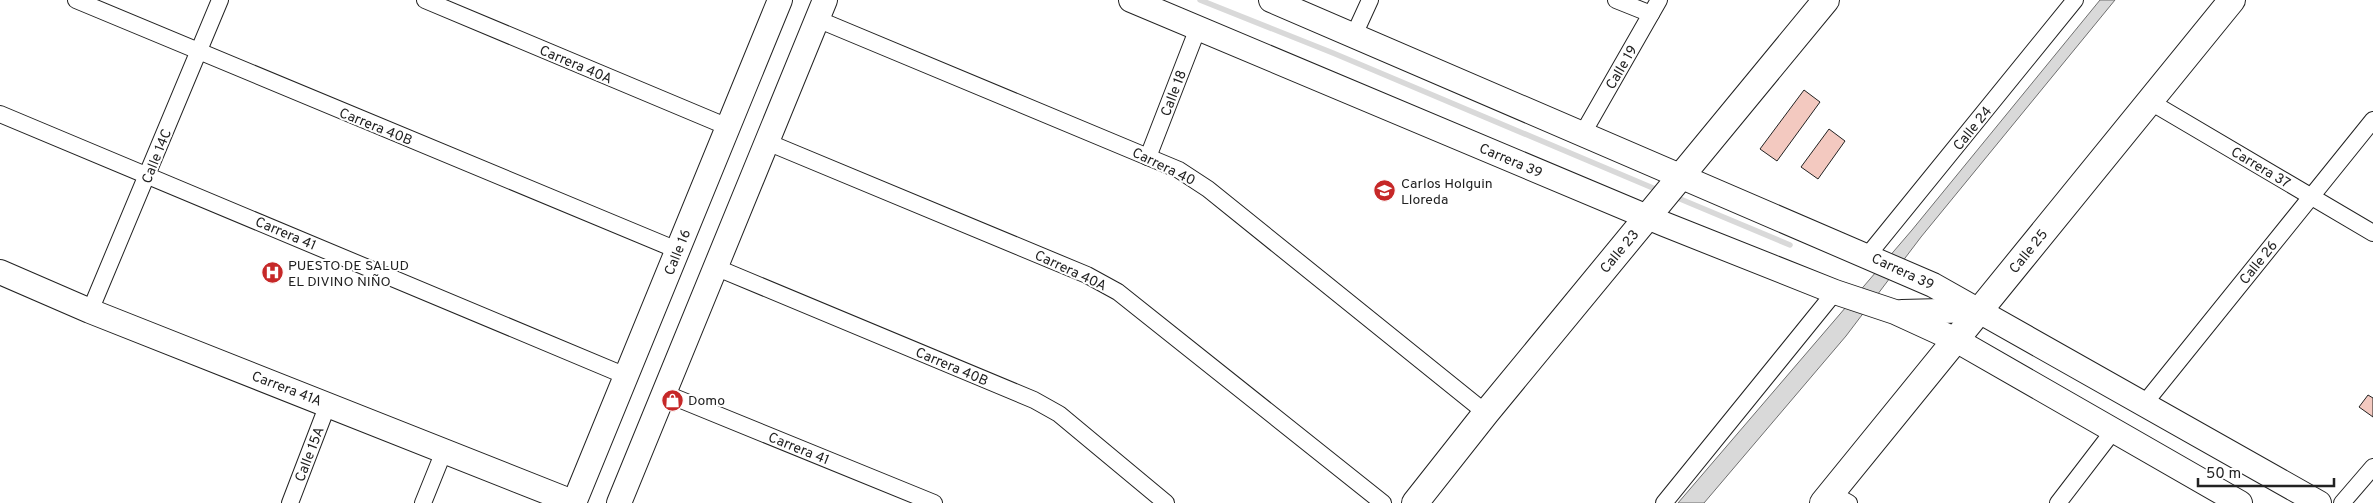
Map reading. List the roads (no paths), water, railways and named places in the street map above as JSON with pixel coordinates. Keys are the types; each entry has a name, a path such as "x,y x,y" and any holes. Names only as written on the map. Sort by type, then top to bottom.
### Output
{"main road":[{"name":"Calle 16","path":"574,503 780,0"},
{"name":"Carrera 39","path":"1131,0 1842,294 1884,308 1956,340 2240,503"},
{"name":"Carrera 39","path":"1272,0 1583,133 1677,182 1903,270 1980,310 2319,503"},
{"name":"Calle 23","path":"1415,503 1486,413 1826,0"},
{"name":"Calle 25","path":"1834,500 1956,340 2232,0"},
{"path":"619,503 821,10"},
{"name":"Carrera 41A","path":"0,272 90,311 574,503"},
{"name":"Carrera 39","path":"1884,308 1980,310"}],"street":[{"name":"Carrera 40B","path":"76,0 677,250"},
{"name":"Calle 14C","path":"90,311 220,0"},
{"name":"Carrera 40A","path":"425,0 728,128"},
{"path":"1354,35 1370,0"},
{"path":"1616,0 1655,7"},
{"name":"Calle 24","path":"1873,257 2075,0"},
{"name":"Calle 19","path":"1583,133 1655,7"},
{"name":"Carrera 40","path":"821,10 1179,170 1208,189 1486,413"},
{"name":"Calle 18","path":"1148,157 1198,28"},
{"name":"Carrera 37","path":"2149,101 2373,233"},
{"name":"Carrera 41","path":"0,114 626,376"},
{"name":"Calle 26","path":"2144,404 2373,120"},
{"name":"Carrera 40A","path":"767,142 1087,275 1118,292 1383,503"},
{"name":"Carrera 40B","path":"715,267 1034,400 1059,414 1166,503"},
{"path":"1664,503 1842,294"},
{"name":"Carrera 41","path":"664,393 934,503"},
{"name":"Calle 15A","path":"290,503 328,404"},
{"path":"2058,503 2114,430"},
{"path":"423,503 444,451"},
{"path":"2342,503 2373,466"}],"waterway":[{"path":"1200,0 1333,53 1660,191"},
{"path":"1673,196 1790,245"}],"place":[{"name":"Carlos Holguin Lloreda","path":"1385,191"},
{"name":"PUESTO DE SALUD EL DIVINO NIÑO","path":"272,273"},
{"name":"Domo","path":"672,400"}]}
